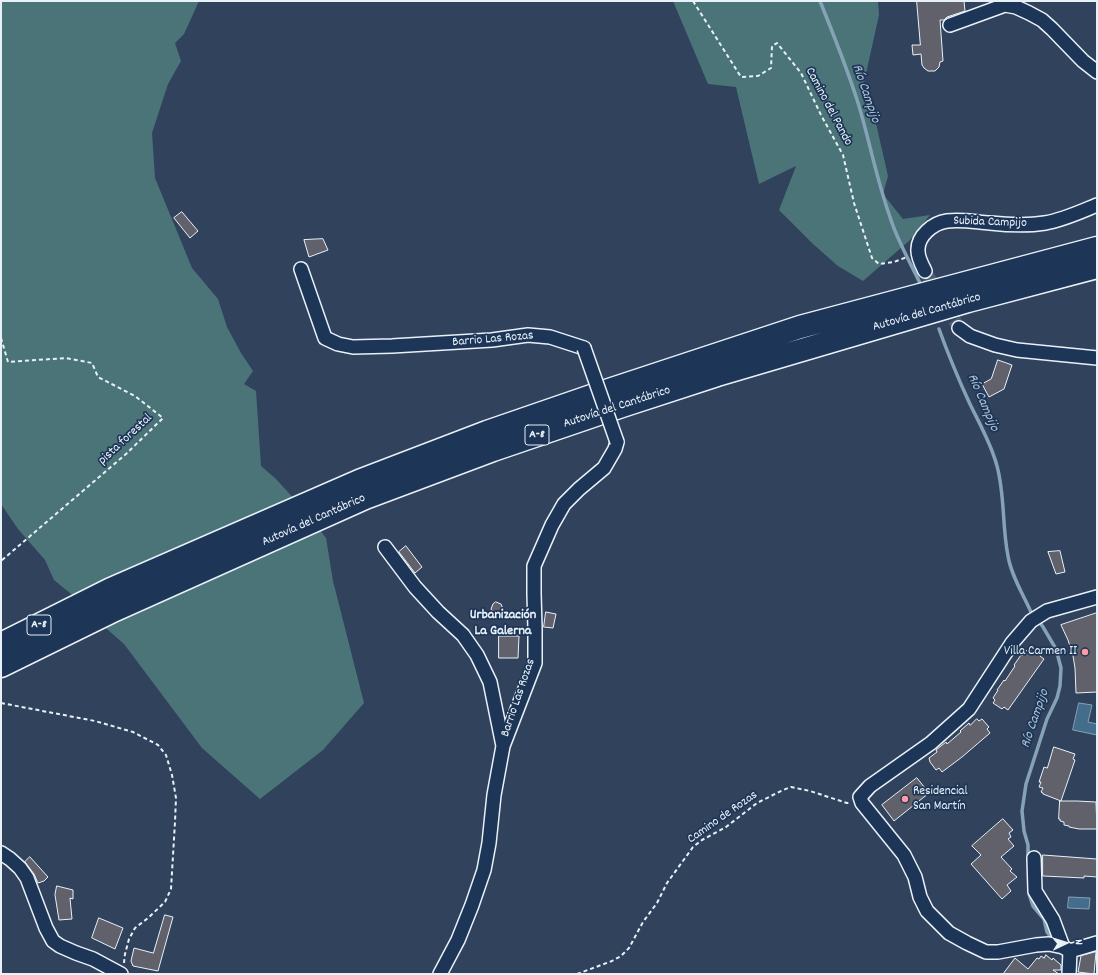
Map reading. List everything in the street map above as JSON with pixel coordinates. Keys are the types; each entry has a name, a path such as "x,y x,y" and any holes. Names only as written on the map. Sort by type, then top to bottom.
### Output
{"highway":[{"name":"Autovía del Cantábrico","path":"1,644 126,582 359,481 487,432 800,327 1097,248"},
{"name":"Autovía del Cantábrico","path":"1,666 115,610 365,498 493,450 717,374 968,301 1097,267"}],"street":[{"path":"950,25 1005,5 1016,8 1042,20 1083,61 1097,72"},
{"name":"Subida Campijo","path":"918,253 918,246 924,233 933,225 946,221 968,221 1019,225 1045,224 1063,219 1097,205"},
{"path":"918,253 920,262 925,271"},
{"name":"Barrio Las Rozas","path":"301,269 325,338 338,344 352,347 392,346 492,340 528,335 550,337 584,348 617,442 615,449 604,468 564,504 552,525 534,566 535,663 503,746 494,795 489,843 484,870 458,940 440,974"},
{"path":"960,328 970,336 995,345 1017,350 1097,358"},
{"name":"Barrio Las Rozas","path":"385,547 415,587 438,612 463,635 476,655 490,682 503,746"},
{"path":"1097,597 1047,611 1031,621 1012,643 969,709 931,743 870,786 860,797 862,803 904,855 915,877 920,897 927,911 949,933 986,952 998,952 1048,944 1066,949 1097,943"},
{"path":"1,853 20,868 27,878 46,928 54,941 60,946 122,971"},
{"path":"1034,858 1035,891 1053,920 1066,949 1070,974"}],"path":[{"name":"Camino del Pando","path":"693,1 741,77 758,76 771,68 772,46 777,43 802,73 821,115 843,155 854,203 872,258 879,264 894,262 918,253"},
{"name":"pista forestal","path":"1,338 8,362 66,358 92,363 98,377 135,396 164,418 126,454 1,561"},
{"path":"1,703 95,721 133,732 158,744 166,755 172,775 176,798 171,889 165,902 135,928 129,939 122,971"},
{"name":"Camino de Rozas","path":"577,974 612,961 621,956 628,948 657,902 667,883 693,847 702,840 726,827 757,803 791,787 810,791 847,803 862,803"}],"green space":[{"path":"1,1 199,1 184,34 175,43 181,61 168,84 152,133 155,178 192,268 218,299 227,327 253,371 244,384 256,391 261,466 276,479 297,502 326,538 333,581 364,703 323,750 260,799 202,748 124,644 91,615 76,598 54,580 45,560 18,529 1,504"},
{"path":"673,1 878,1 879,15 863,87 875,119 888,176 883,194 903,219 930,215 909,241 863,281 838,266 813,244 779,210 796,166 759,184 736,87 708,84"}],"water":[{"path":"1079,703 1092,705 1088,722 1097,724 1097,735 1073,730"},
{"path":"1069,897 1090,898 1089,909 1068,908"}],"building":[{"path":"917,1 964,1 965,11 947,17 944,20 940,20 943,61 940,62 939,67 935,71 928,71 924,68 922,65 921,54 913,55 912,45 920,45"},
{"path":"182,212 198,231 190,238 174,218"},
{"path":"323,239 328,250 309,257 304,240"},
{"path":"998,360 1012,365 1004,389 989,397 982,384 991,379"},
{"path":"406,546 422,567 415,573 399,552"},
{"path":"1060,551 1065,572 1056,574 1048,552"},
{"path":"496,602 501,604 503,609 499,614 494,614 491,609 493,604"},
{"path":"546,612 556,614 553,628 544,627"},
{"name":"Villa Carmen II","path":"1097,613 1097,692 1076,693 1073,656 1061,625"},
{"path":"499,636 519,636 518,658 499,658"},
{"path":"1033,648 1041,654 1040,656 1044,659 1008,710 1004,707 1002,709 993,703 995,700 993,698 997,690 1004,680 1005,681 1021,655 1022,656 1028,649 1030,651"},
{"path":"977,719 979,721 982,719 989,727 987,729 990,733 942,772 939,768 936,770 929,758 937,752 936,750 946,742 947,744 961,732 960,731 969,723 970,725"},
{"path":"1054,747 1075,754 1073,759 1075,760 1061,801 1043,794 1041,792 1043,788 1039,787 1041,782 1039,782 1044,767 1047,768"},
{"name":"Residencial San Martín","path":"917,778 929,793 894,821 882,805"},
{"path":"1060,801 1096,802 1097,829 1079,829 1064,825 1064,822 1060,821 1059,819"},
{"path":"1003,819 1013,830 1009,833 1011,837 1008,839 1014,846 1001,857 1012,869 1010,871 1017,877 1007,885 1011,891 1002,899 971,864 981,855 972,846"},
{"path":"1043,855 1097,859 1097,877 1084,876 1084,878 1043,876"},
{"path":"30,857 48,877 44,881 38,883 34,874 25,862"},
{"path":"57,886 73,890 73,899 70,898 72,919 59,920 55,895"},
{"path":"165,915 173,917 158,971 133,966 131,961 134,948 153,953"},
{"path":"99,918 123,928 115,949 92,938"},
{"path":"1096,952 1094,974 1078,972 1081,956"},
{"path":"1046,955 1052,960 1053,958 1061,965 1061,970 1053,970 1059,974 1003,974 1015,958 1028,969 1037,958 1039,959 1041,956 1044,958"}],"waterway":[{"name":"Río Campijo","path":"820,1 855,93 881,190 893,226 920,283"},
{"name":"Río Campijo","path":"939,329 961,384 988,441 997,466 1000,477 1006,545 1010,563 1018,584 1031,612 1034,615"},
{"name":"Río Campijo","path":"1028,859 1028,845 1024,831 1022,811 1026,784 1047,719 1057,698 1060,686 1061,668 1056,649 1038,620"},
{"name":"Río Campijo","path":"1029,889 1033,906 1044,919 1047,932 1053,940"}],"tunnel":[{"path":"925,271 959,328"}],"place":[{"name":"Villa Carmen II","path":"1085,652"},
{"name":"Residencial San Martín","path":"905,799"}],"district":[{"name":"Urbanización La Galerna","path":"503,624"}]}
